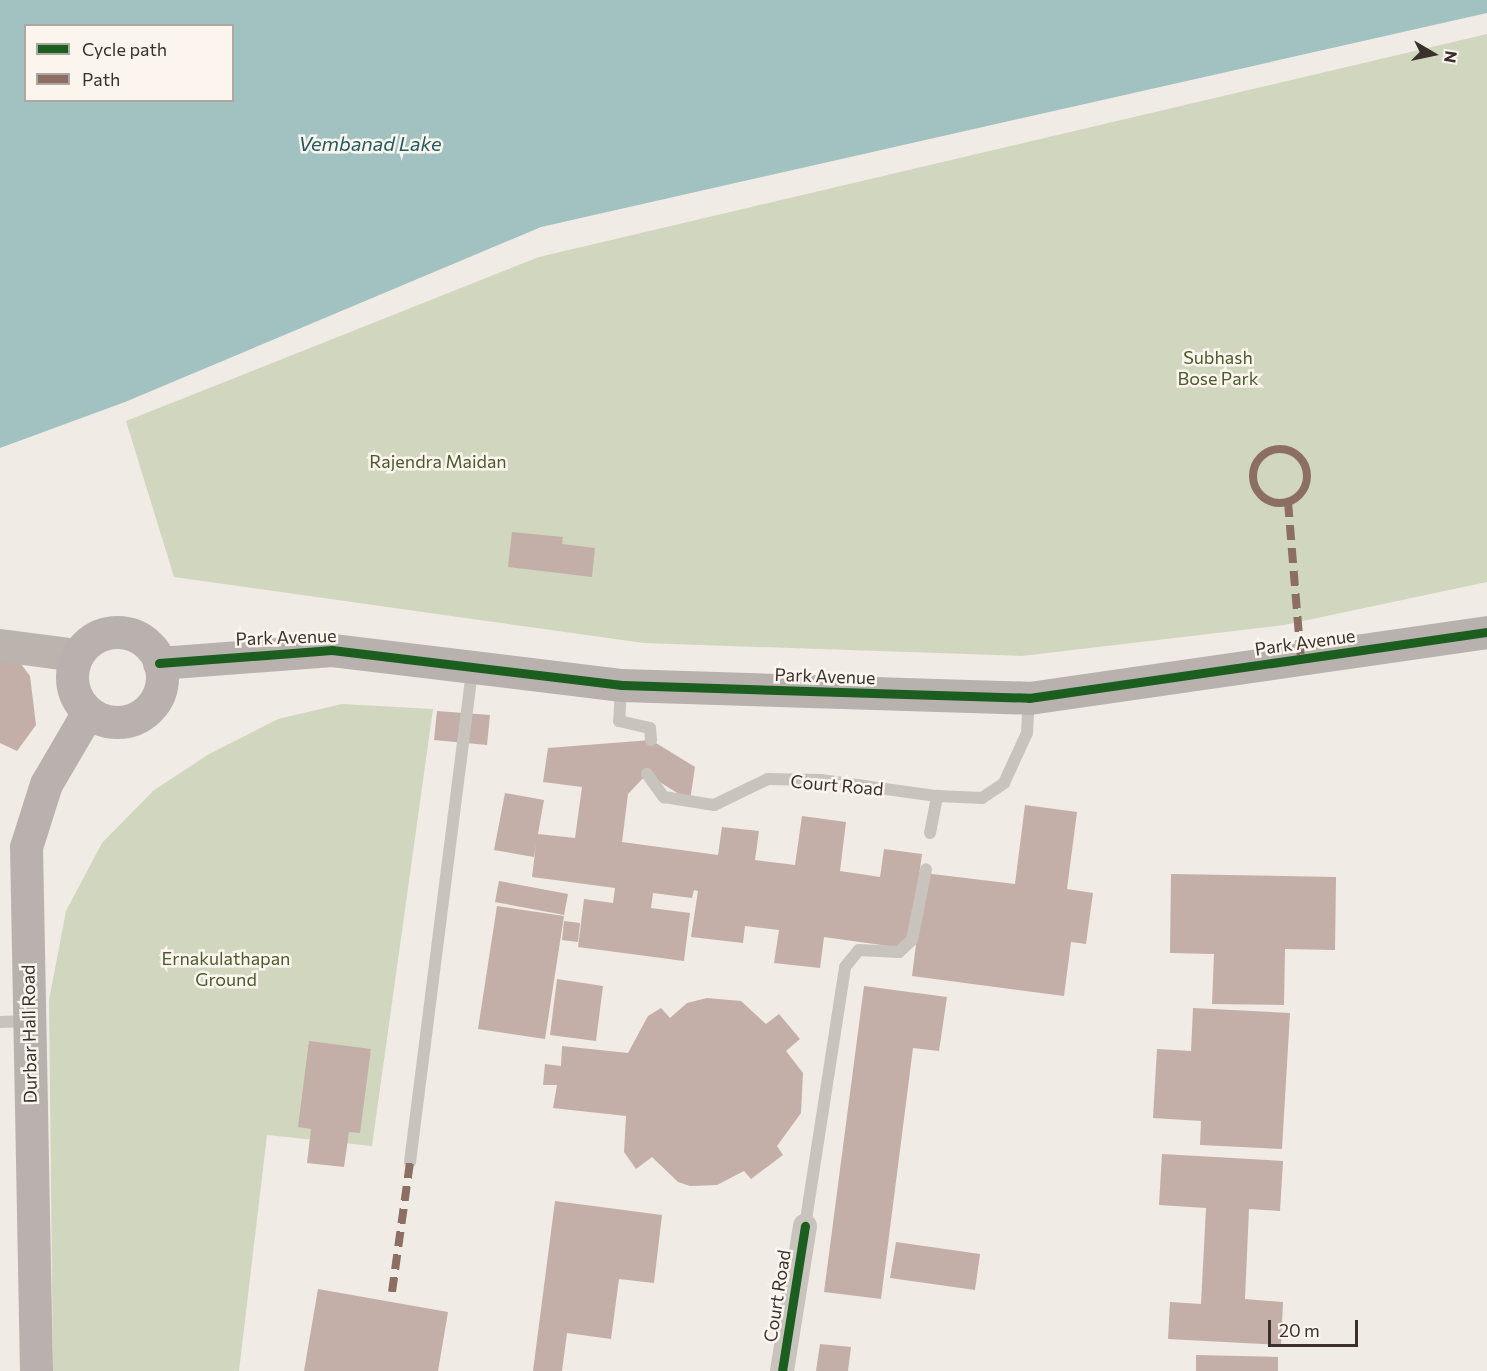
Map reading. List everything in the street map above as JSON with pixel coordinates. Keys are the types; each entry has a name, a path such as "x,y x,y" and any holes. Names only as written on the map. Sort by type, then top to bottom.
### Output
{"main road":[{"name":"Park Avenue","path":"159,663 333,650 622,685 1029,698 1487,632"},
{"path":"128,633 153,650 159,663 159,692 142,714 115,722 88,712 73,686 77,656 99,635 128,633"},
{"path":"0,645 77,656"},
{"name":"Durbar Hall Road","path":"36,1371 15,1021 26,847 46,784 88,712"}],"street":[{"name":"Court Road","path":"782,1371 805,1226"}],"lane":[{"path":"410,1162 472,668"},
{"path":"622,685 619,721 650,728 651,740"},
{"name":"Court Road","path":"646,774 664,797 714,805 768,779 821,780 937,796 982,798 1004,783 1027,734 1029,698"},
{"path":"930,833 937,796"},
{"name":"Court Road","path":"805,1226 845,967 859,950 899,952 912,940 926,869"}],"green space":[{"name":"Subhash Bose Park","path":"1487,34 1487,582 1284,625 1022,656 644,643 174,577 126,421 539,257"},
{"name":"Ernakulathapan Ground","path":"342,704 433,709 372,1146 267,1135 239,1371 53,1371 49,1000 66,911 102,843 153,791 209,754 278,719"}],"water":[{"name":"Vembanad Lake","path":"0,0 1487,0 1487,13 541,227 125,402 0,448"}],"building":[{"path":"512,532 563,537 562,544 595,548 592,577 508,567"},
{"path":"12,652 30,676 36,725 17,751 0,743 0,659"},
{"path":"437,711 490,715 487,745 434,740"},
{"path":"651,740 695,767 690,801 647,774 628,794 622,842 718,855 722,827 759,831 755,860 795,865 802,816 846,822 840,871 880,877 884,849 922,854 916,898 924,873 1015,884 1025,805 1077,812 1067,889 1093,893 1086,944 1071,942 1064,996 912,976 920,913 910,949 824,937 820,968 774,963 779,930 745,926 743,943 691,937 698,891 694,890 692,898 653,893 651,908 690,913 684,961 578,947 584,899 613,903 615,888 532,877 536,844 534,857 494,850 505,793 544,800 538,834 575,838 582,787 543,782 548,748"},
{"path":"1171,874 1336,877 1335,950 1285,949 1284,1005 1212,1004 1214,954 1170,953"},
{"path":"499,881 568,894 564,915 495,902"},
{"path":"497,906 564,916 545,1039 478,1029"},
{"path":"564,921 580,923 578,942 562,940"},
{"path":"557,979 603,986 596,1041 550,1035"},
{"path":"864,986 947,997 939,1051 913,1048 881,1299 824,1292"},
{"path":"707,998 741,1001 766,1024 779,1014 800,1039 786,1051 803,1073 801,1113 777,1146 783,1155 751,1179 744,1171 717,1185 690,1186 678,1182 652,1157 636,1169 624,1152 626,1116 553,1108 557,1085 543,1085 545,1064 561,1066 562,1046 628,1053 648,1016 661,1008 670,1018 687,1003"},
{"path":"1193,1008 1290,1013 1282,1149 1200,1145 1201,1121 1153,1118 1157,1049 1191,1051"},
{"path":"309,1041 371,1049 360,1133 349,1132 344,1167 307,1163 311,1129 298,1127"},
{"path":"1162,1154 1283,1161 1280,1211 1249,1209 1245,1299 1283,1302 1281,1345 1168,1339 1170,1302 1201,1304 1206,1208 1159,1205"},
{"path":"555,1201 662,1215 654,1283 619,1279 611,1339 567,1333 562,1371 533,1371"},
{"path":"896,1242 980,1254 975,1290 890,1278"},
{"path":"318,1289 448,1312 438,1371 304,1371"},
{"path":"820,1344 851,1347 848,1371 816,1371"},
{"path":"1196,1355 1278,1357 1278,1371 1196,1371"}],"marked path":[{"path":"1275,449 1285,449 1295,453 1303,461 1307,476 1303,491 1295,499 1285,503 1275,503 1265,499 1257,491 1253,481 1253,471 1257,461 1265,453 1275,449"},
{"path":"1288,502 1301,660"},
{"path":"392,1292 410,1162"}],"cycle path":[{"path":"159,663 332,650 622,685 1029,698 1487,632"},
{"path":"782,1371 805,1226"}],"park label":[{"name":"Rajendra Maidan","path":"438,461"}]}
